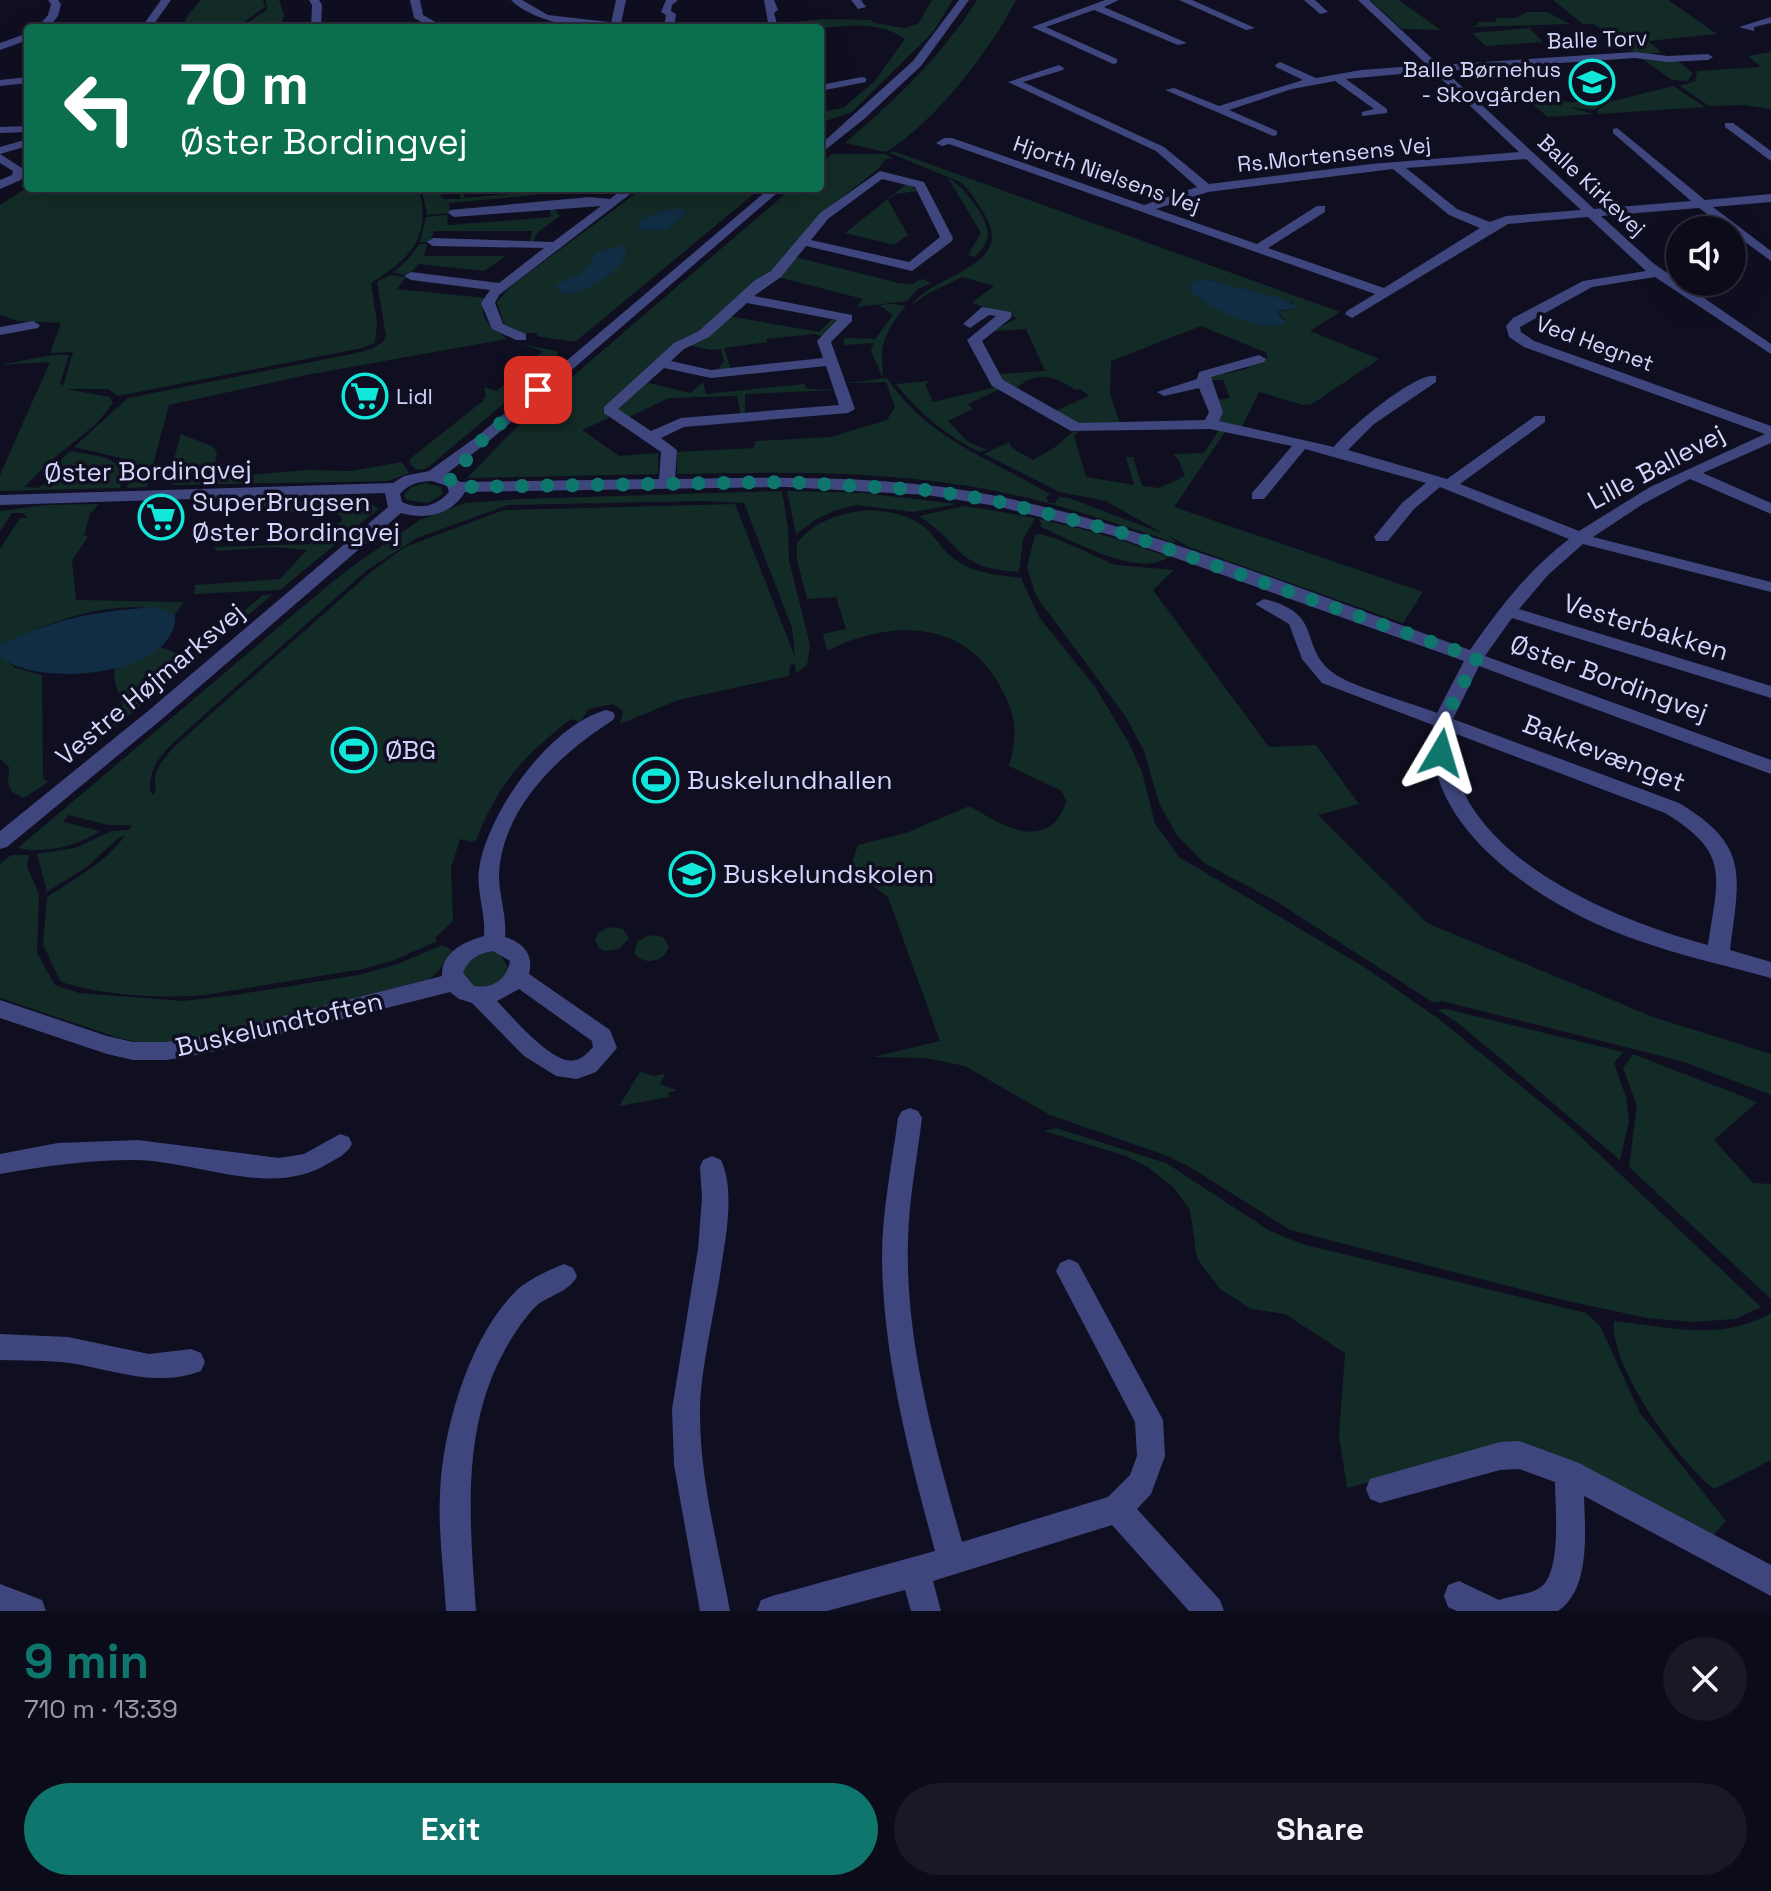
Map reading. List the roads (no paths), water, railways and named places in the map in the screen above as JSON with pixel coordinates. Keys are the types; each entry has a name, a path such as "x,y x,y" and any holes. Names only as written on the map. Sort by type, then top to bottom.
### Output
{"street":[{"path":"46,24 53,16 56,4 53,0"},
{"path":"149,24 166,0"},
{"path":"314,0 317,5 316,24"},
{"path":"415,0 418,16 433,24"},
{"path":"516,0 527,9 573,24"},
{"path":"616,24 621,0"},
{"path":"670,24 671,14 666,12 667,4 673,0"},
{"path":"769,0 773,22"},
{"path":"824,148 903,80 949,27 964,0"},
{"path":"1113,61 1037,27 1114,0"},
{"path":"1184,0 1250,28"},
{"path":"1309,0 1323,12"},
{"name":"Balle Kirkevej","path":"1363,0 1656,273 1771,350"},
{"path":"1093,6 1182,43"},
{"path":"539,24 552,18"},
{"path":"1750,29 1744,27 1771,20"},
{"path":"586,24 604,22"},
{"path":"0,47 24,38"},
{"name":"Balle Torv","path":"1219,110 1313,81 1337,77 1635,55 1668,59 1708,57"},
{"path":"1280,65 1313,81"},
{"path":"1059,68 1013,82 1160,149 1206,188"},
{"path":"1337,77 1383,111 1366,114"},
{"path":"824,87 862,80"},
{"path":"0,86 24,81"},
{"path":"0,86 24,87"},
{"path":"1170,90 1273,133"},
{"path":"1729,125 1771,157"},
{"path":"0,130 24,129"},
{"path":"1617,131 1702,204 1771,257"},
{"name":"Hjorth Nielsens Vej","path":"942,143 948,140 1385,293"},
{"path":"0,151 24,143"},
{"name":"Rs.Mortensens Vej","path":"1145,209 1168,196 1206,188 1396,166 1531,155"},
{"path":"0,158 19,170 17,177 0,185"},
{"path":"1396,166 1453,212 1490,227"},
{"path":"667,484 669,450 609,410 679,346 704,334 776,274 824,216 880,175 920,185 947,238 912,267 804,242"},
{"path":"521,337 497,326 488,303 500,287 627,192"},
{"path":"448,485 413,478 399,501 440,508 448,485 484,438 772,192"},
{"path":"1352,314 1490,227 1522,217 1771,198"},
{"path":"454,213 589,201 613,203"},
{"path":"1259,248 1315,207 1338,215"},
{"path":"433,242 556,246"},
{"name":"Ved Hegnet","path":"1656,273 1588,284 1518,321 1513,326 1514,334 1529,344 1771,434"},
{"path":"411,276 500,287"},
{"path":"651,437 681,423 848,409 824,341 847,318 744,298"},
{"path":"970,324 987,310 1006,315 974,340 997,383 1076,428 1210,424 1338,452 1443,483 1617,550 1771,587"},
{"path":"1,327 33,325"},
{"path":"1210,424 1216,412 1204,375 1250,358"},
{"path":"661,363 711,374 831,361"},
{"path":"1338,452 1361,427 1431,379"},
{"path":"1164,392 1204,382"},
{"path":"1382,537 1408,506 1540,419"},
{"name":"Lille Ballevej","path":"1477,658 1506,611 1554,559 1581,538 1622,509 1771,434"},
{"path":"1258,496 1301,445"},
{"path":"1691,474 1771,509"},
{"name":"Øster Bordingvej","path":"448,485 855,484 927,490 1009,504 1117,531 1477,658 1771,767"},
{"name":"Øster Bordingvej","path":"0,500 298,493 399,501"},
{"name":"Vestre Højmarksvej","path":"0,842 332,566 399,501"},
{"name":"Bakkevænget","path":"1264,604 1287,613 1297,622 1309,660 1329,679 1672,808 1708,831 1723,849 1728,866 1718,955"},
{"name":"Vesterbakken","path":"1506,611 1771,692"},
{"path":"1477,658 1443,721 1441,753 1463,807 1512,863 1593,914 1632,930 1771,970"},
{"path":"493,943 497,927 489,874 494,851 514,800 533,772 563,744 606,716"},
{"path":"493,943 505,945 521,958 518,978 501,992 479,996 468,994 454,982 452,973 460,956 481,944 493,943"},
{"path":"479,996 503,1025 562,1069 583,1068 598,1060 605,1048 602,1036 564,1012 540,990 518,978"},
{"name":"Buskelundtoften","path":"4,1017 133,1051 166,1051 208,1044 454,982"},
{"path":"910,1118 895,1256 900,1322 925,1460 952,1559"},
{"path":"0,1164 58,1153 138,1150 279,1169 309,1163 340,1144"},
{"path":"712,1167 715,1198 711,1249 686,1409 688,1465 715,1611"},
{"path":"772,1611 915,1572 1117,1509 1141,1484 1151,1456 1149,1420 1069,1271"},
{"path":"461,1611 454,1494 461,1439 475,1386 496,1339 526,1298 564,1276"},
{"path":"0,1347 68,1350 149,1367 191,1362"},
{"path":"1380,1489 1500,1456 1519,1455 1569,1473 1771,1581"},
{"path":"1509,1611 1539,1605 1556,1594 1567,1574 1569,1473"},
{"path":"1117,1509 1209,1611"},
{"path":"915,1572 926,1611"},
{"path":"1459,1596 1479,1609 1489,1611"},
{"path":"0,1599 31,1611"}],"water":[{"path":"676,208 688,212 667,230 638,230 640,221"},
{"path":"626,247 621,264 597,283 568,293 561,293 556,287 580,275 598,252"},
{"path":"1204,279 1280,298 1301,308 1276,311 1286,324 1249,322 1225,313 1193,294 1189,287 1192,281"},
{"path":"157,607 175,615 170,636 154,652 131,664 103,671 44,673 19,667 0,657 0,645 58,622 114,611"}],"place":[{"name":"Balle Børnehus - Skovgården","path":"1592,82"},
{"name":"Lidl","path":"365,396"},
{"name":"SuperBrugsen Øster Bordingvej","path":"161,517"},
{"name":"ØBG","path":"354,750"},
{"name":"Buskelundhallen","path":"656,780"},
{"name":"Buskelundskolen","path":"692,874"}]}
